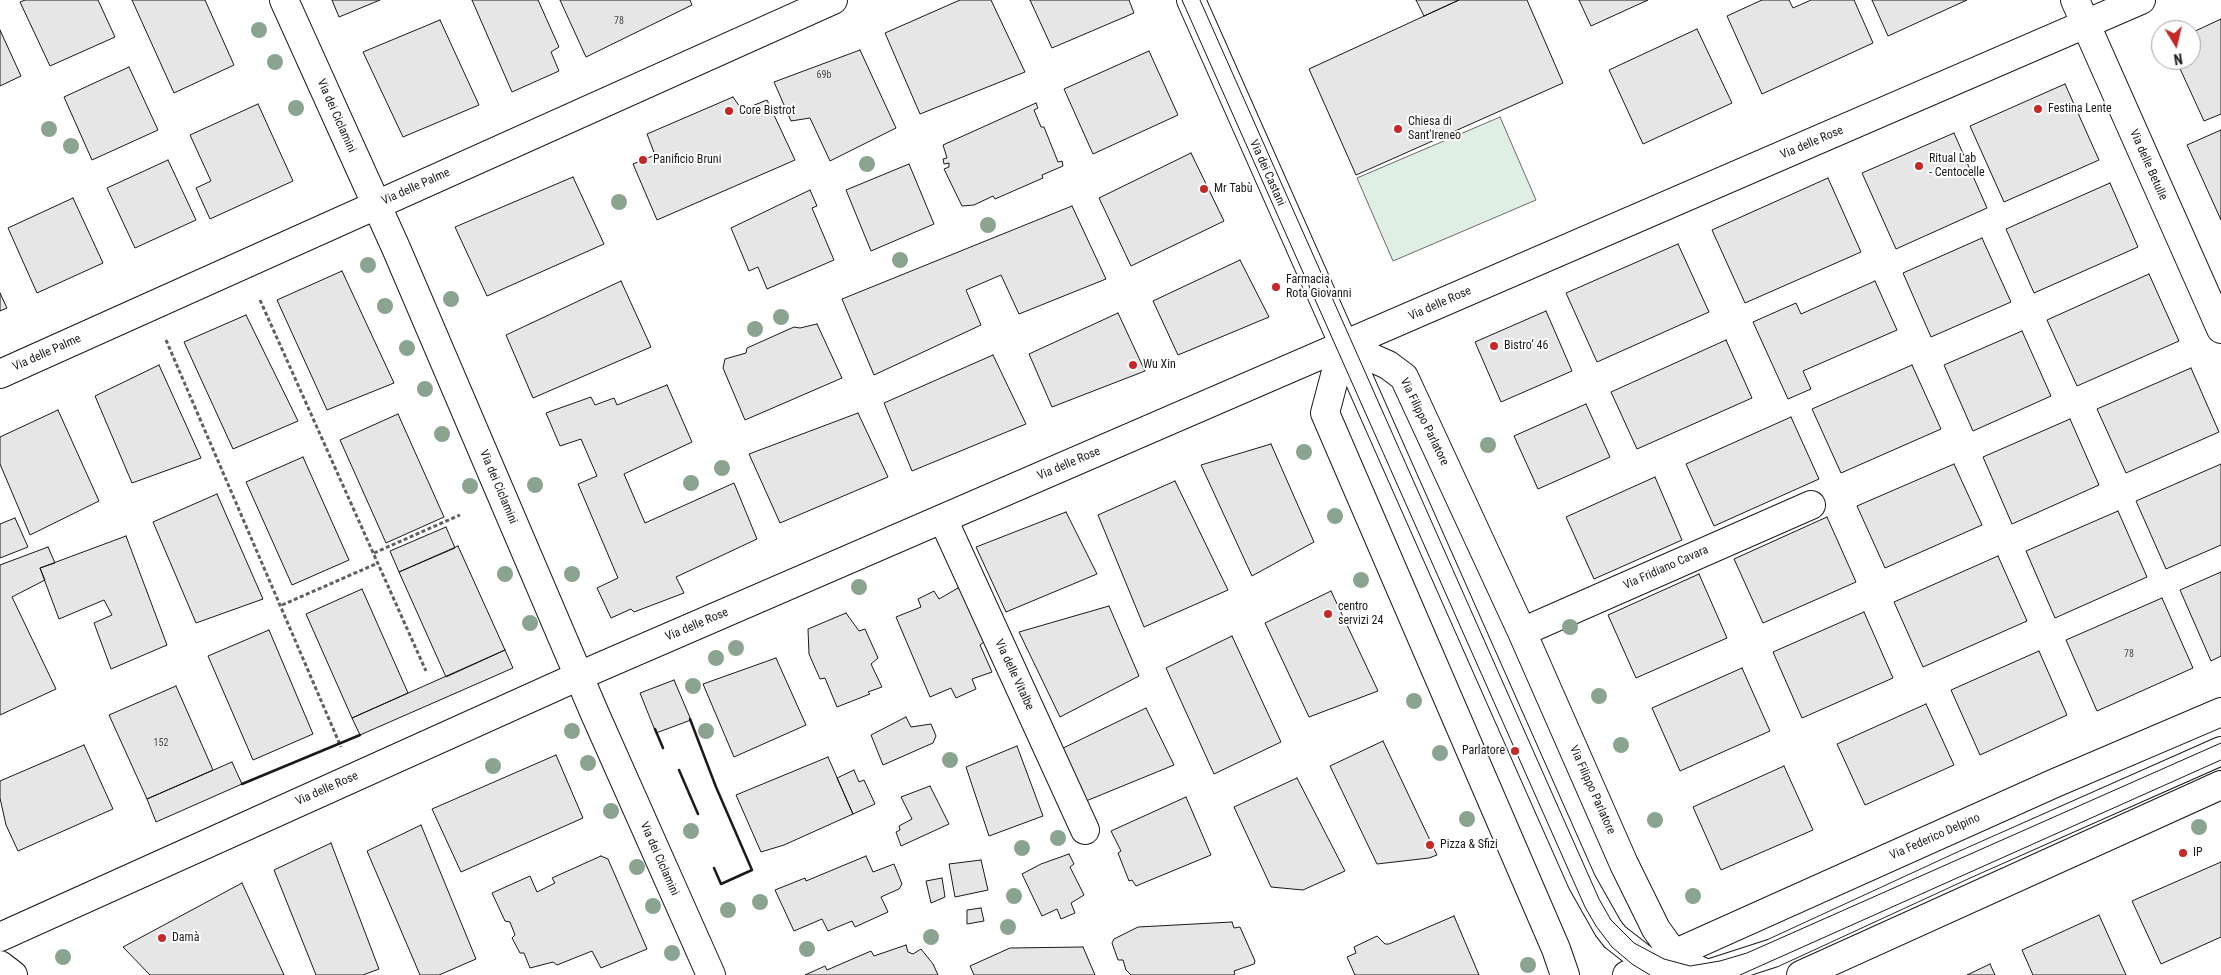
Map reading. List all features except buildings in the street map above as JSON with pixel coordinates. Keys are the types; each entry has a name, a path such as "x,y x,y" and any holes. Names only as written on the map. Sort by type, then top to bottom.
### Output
{"street":[{"name":"Via dei Ciclamini","path":"284,0 376,205 579,676 711,975"},
{"name":"Via delle Palme","path":"0,374 833,0"},
{"name":"Via dei Castani","path":"1191,0 1582,882 1611,932 1658,967"},
{"name":"Via delle Rose","path":"0,937 579,676 1343,345 2081,12 2141,0"},
{"name":"Via delle Betulle","path":"2081,12 2221,329"},
{"name":"Via Filippo Parlatore","path":"1343,345 1388,365 1404,377 1522,632 1624,864 1656,929 1658,967"},
{"path":"1343,345 1325,413 1556,949 1565,975"},
{"name":"Via Fridiano Cavara","path":"1522,632 1811,505"},
{"name":"Via delle Vitalbe","path":"943,519 1085,830"},
{"name":"Via Federico Delpino","path":"1658,967 2055,783 2221,712"},
{"path":"1658,967 1682,962 1708,975 1773,953 1966,864 2221,751"},
{"path":"1801,975 2221,785"},
{"path":"0,966 13,975"}],"path":[{"path":"260,300 426,672"},
{"path":"166,340 282,605 341,747"},
{"path":"374,553 460,515"},
{"path":"282,605 378,563"}],"green space":[{"path":"1500,117 1536,200 1393,261 1357,178"}],"tram line":[{"path":"1182,0 1585,907 1596,926 1612,947 1632,964 1650,975"},
{"path":"1200,0 1599,899 1611,920 1634,943 1664,959 1690,966 1720,961 1747,953 2221,743"},
{"path":"1740,975 2221,760"}],"wall":[{"path":"690,719 716,787 752,870 721,884 714,868"},
{"path":"655,729 663,748"},
{"path":"242,784 360,735"},
{"path":"679,770 698,814"}],"place":[{"name":"Festina Lente","path":"2038,109"},
{"name":"Core Bistrot","path":"729,111"},
{"name":"Chiesa di Sant'Ireneo","path":"1398,129"},
{"name":"Panificio Bruni","path":"643,160"},
{"name":"Ritual Lab - Centocelle","path":"1919,166"},
{"name":"Mr Tabù","path":"1204,189"},
{"name":"Farmacia Rota Giovanni","path":"1276,287"},
{"name":"Bistro’ 46","path":"1494,346"},
{"name":"Wu Xin","path":"1133,365"},
{"name":"centro servizi 24","path":"1328,614"},
{"name":"Parlatore","path":"1515,751"},
{"name":"Pizza & Sfizi","path":"1430,845"},
{"name":"IP","path":"2183,853"},
{"name":"Damà","path":"162,938"}]}
